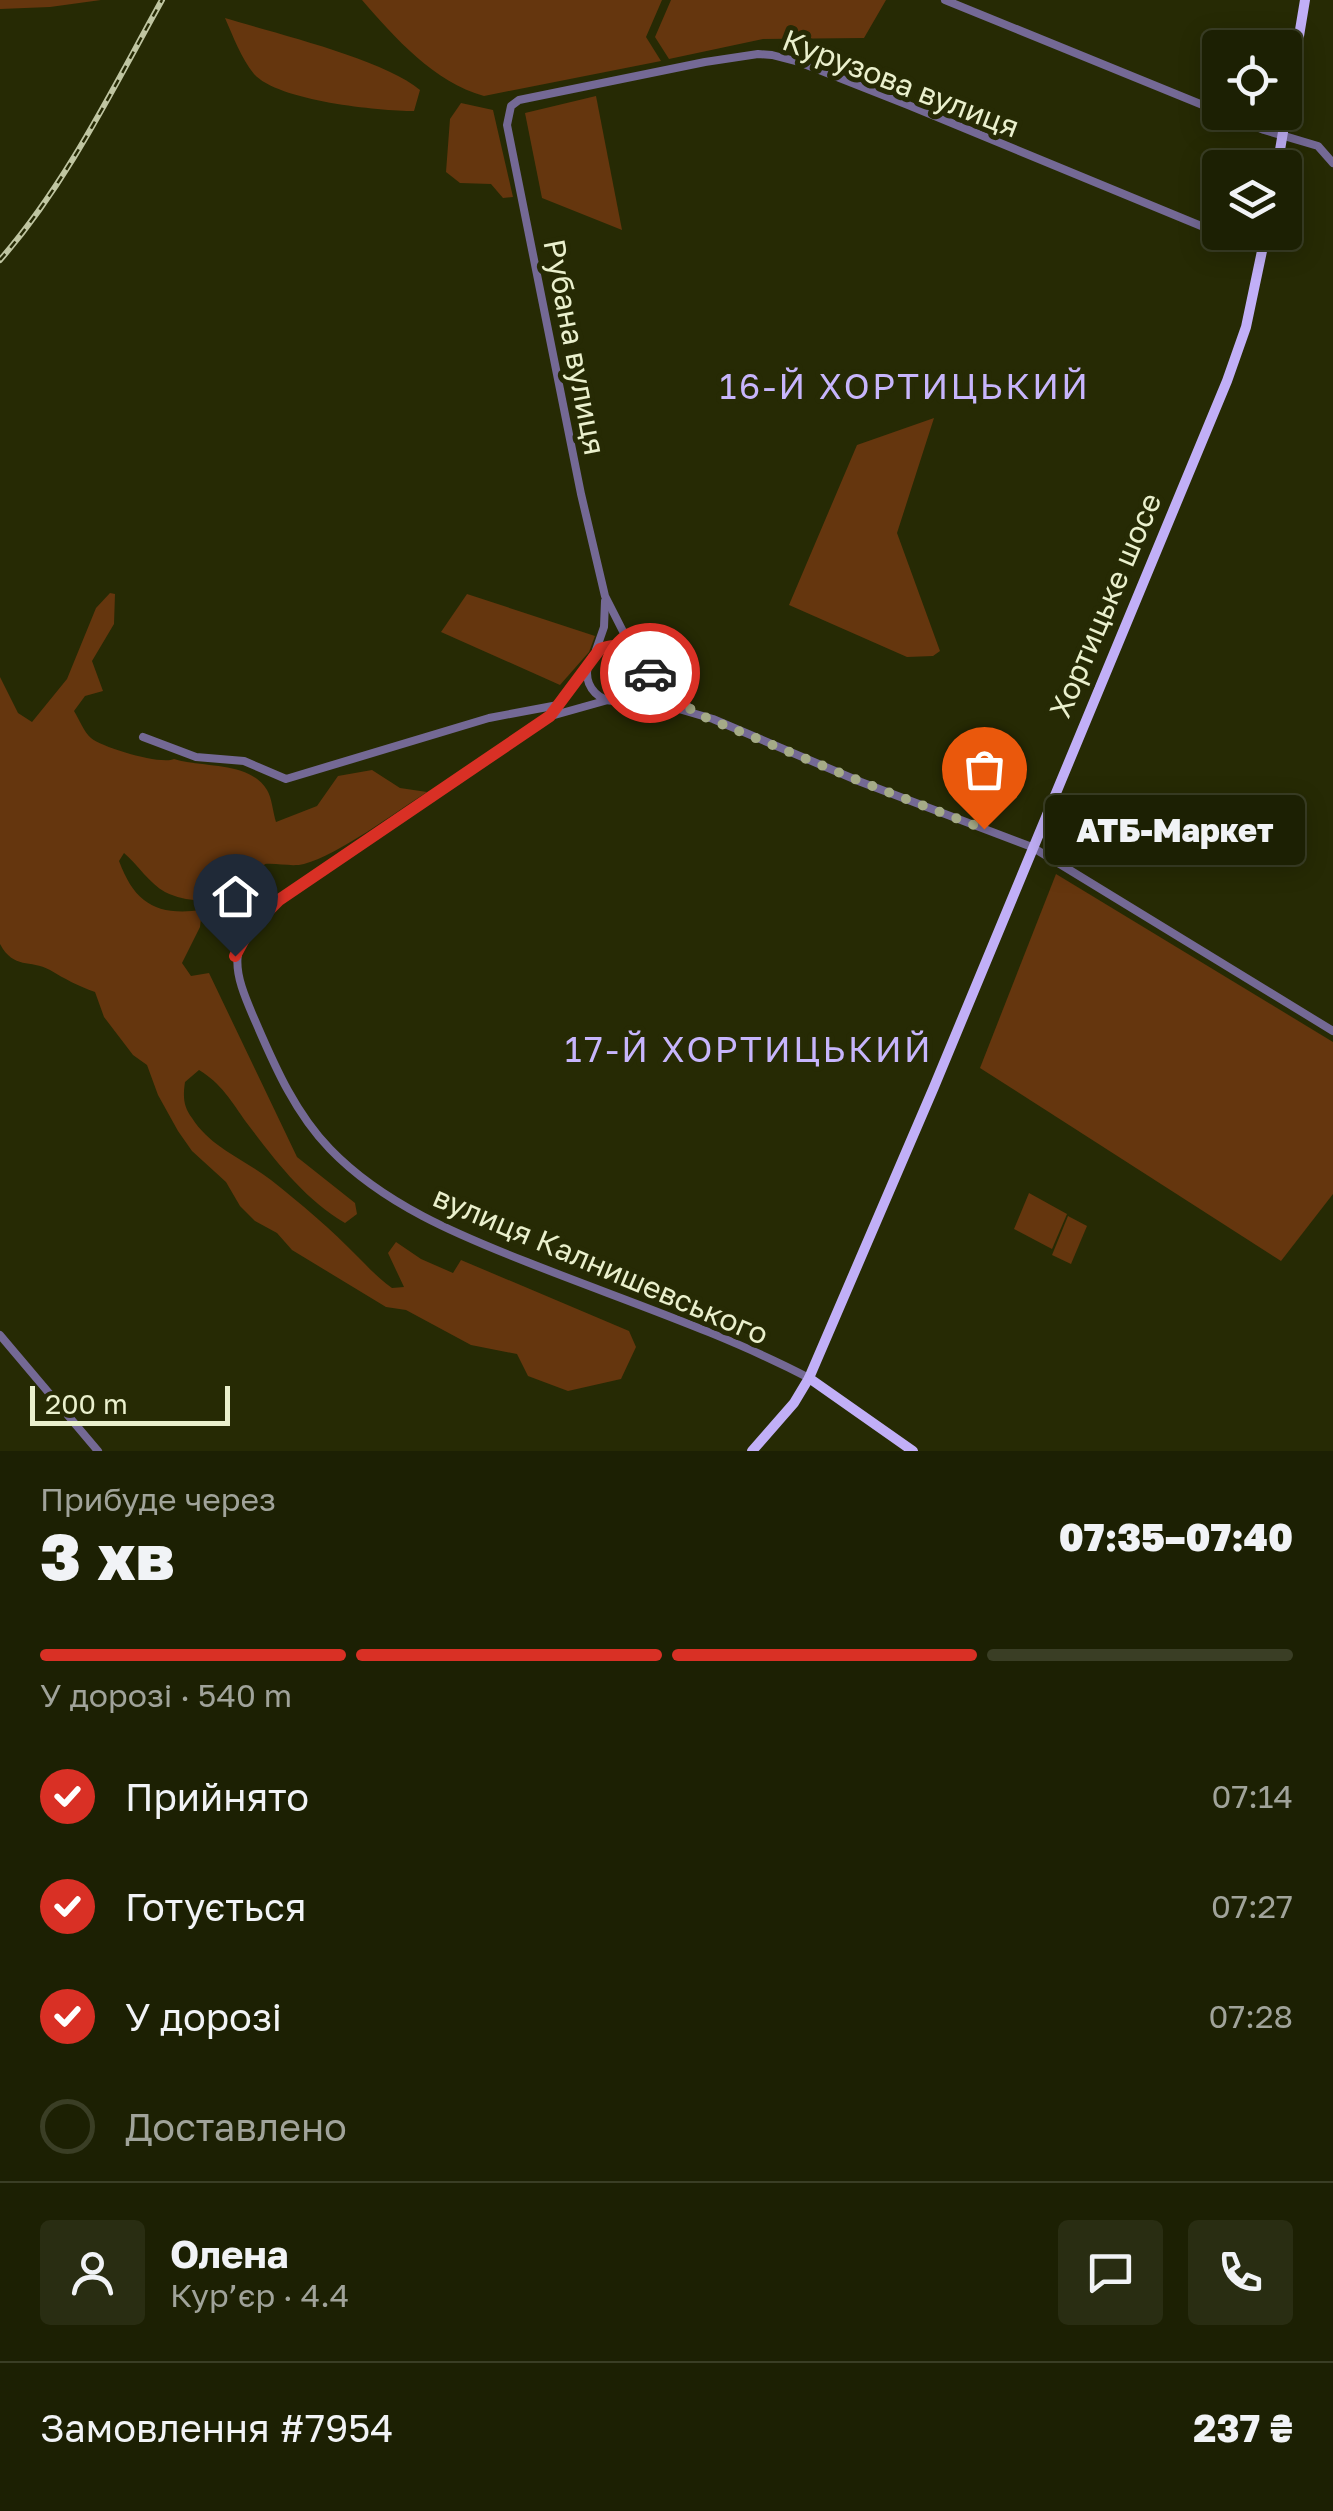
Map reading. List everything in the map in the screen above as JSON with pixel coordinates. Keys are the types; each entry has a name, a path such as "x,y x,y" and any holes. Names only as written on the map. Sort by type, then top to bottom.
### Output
{"main road":[{"path":"1279,150 1305,0"},
{"name":"Хортицьке шосе","path":"752,1451 794,1404 809,1378 928,1102 1227,381 1246,328 1263,250"},
{"path":"809,1378 913,1451"}],"street":[{"path":"945,0 1264,130 1318,146 1333,163"},
{"name":"Курузова вулиця","path":"511,106 530,96 605,81 744,56 772,55 800,62 908,105 1202,226"},
{"name":"Рубана вулиця","path":"511,106 507,126 581,494 605,596 633,652"},
{"name":"Рубана вулиця","path":"596,653 604,627 605,596"},
{"path":"550,716 596,653 617,645 633,652 642,666 695,713"},
{"path":"589,662 590,685 608,700"},
{"path":"627,698 640,684 642,666"},
{"path":"550,716 627,698 695,713 1032,847 1333,1031"},
{"path":"143,737 196,757 244,762 286,778 489,718 558,705"},
{"name":"вулиця Калнишевського","path":"550,716 279,900 256,921 238,947 237,974 294,1101 331,1151 376,1185 438,1224 809,1378"},
{"path":"0,1336 98,1451"}],"shaded area":[{"path":"0,0 101,0 0,9"},
{"path":"362,0 662,0 646,37 661,61 484,96 432,69"},
{"path":"671,0 886,0 864,38 763,39 669,59 655,37"},
{"path":"225,18 381,68 420,90 414,111 330,103 266,83 249,68"},
{"path":"596,96 622,230 542,198 525,113"},
{"path":"461,103 493,110 513,197 503,198 491,184 460,183 446,172 450,119"},
{"path":"934,418 897,533 940,651 933,656 907,657 789,605 857,445"},
{"path":"110,593 115,594 114,624 92,661 103,691 85,696 74,711 91,738 145,758 174,759 249,774 267,790 276,822 317,806 338,776 372,770 400,788 427,792 318,859 295,865 265,864 233,891 207,899 194,900 165,892 124,853 119,861 140,897 172,911 202,910 200,927 182,963 191,976 209,973 297,1157 355,1203 357,1214 345,1223 303,1191 220,1087 199,1070 185,1082 184,1101 189,1114 209,1137 293,1198 392,1288 404,1287 388,1253 396,1242 453,1273 461,1260 629,1331 636,1347 621,1379 568,1391 528,1376 517,1354 471,1345 406,1310 386,1307 292,1250 277,1233 255,1221 240,1206 226,1182 192,1151 158,1095 147,1065 133,1055 104,1017 95,992 43,967 17,961 5,952 0,944 0,677 18,713 32,722 67,679 96,608"},
{"path":"467,594 595,636 589,652 560,685 441,632"},
{"path":"1056,874 1333,1042 1333,1194 1281,1261 980,1068"},
{"path":"1029,1193 1067,1214 1052,1249 1014,1229"},
{"path":"1068,1216 1087,1226 1071,1264 1052,1255"}],"railway":[{"path":"0,260 68,167 162,0"}],"way so far":[{"path":"650,673 695,713 984,829"}],"place":[{"name":"АТБ-Маркет","path":"984,829"}],"district":[{"name":"16-Й ХОРТИЦЬКИЙ","path":"905,386"},
{"name":"17-Й ХОРТИЦЬКИЙ","path":"749,1049"}],"route":[{"path":"235,956 249,930 279,900 550,716 600,649 617,645 628,648 650,673"}]}
